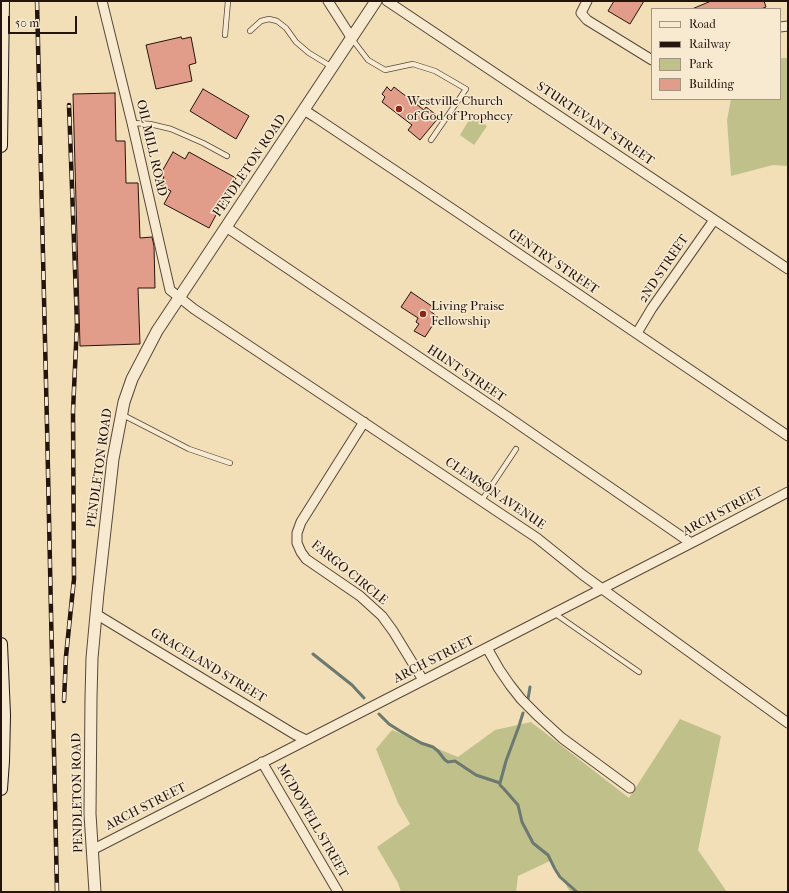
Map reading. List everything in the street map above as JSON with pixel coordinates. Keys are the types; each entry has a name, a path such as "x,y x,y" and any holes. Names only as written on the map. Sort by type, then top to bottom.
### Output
{"main road":[{"path":"1,146 4,1"},
{"path":"1,644 4,715 1,789"}],"street":[{"name":"OIL MILL ROAD","path":"102,1 132,123 170,290 179,297"},
{"path":"328,1 351,37"},
{"name":"PENDLETON ROAD","path":"95,892 90,814 92,658 113,460 121,414 132,379 142,357 157,331 376,1"},
{"name":"STURTEVANT STREET","path":"387,1 788,269"},
{"path":"588,1 581,13 587,20 651,59"},
{"name":"GENTRY STREET","path":"304,110 788,436"},
{"name":"2ND STREET","path":"637,333 652,308 714,220"},
{"name":"HUNT STREET","path":"226,227 508,417 691,543"},
{"name":"CLEMSON AVENUE","path":"179,297 194,309 537,538 602,589 788,723"},
{"name":"FARGO CIRCLE","path":"364,422 301,522 297,533 297,543 306,559 360,596 382,616 393,630 423,680"},
{"name":"ARCH STREET","path":"92,850 788,492"},
{"name":"GRACELAND STREET","path":"96,614 306,740"},
{"path":"487,648 510,685 521,699 539,717 562,738 630,788"},
{"name":"MCDOWELL STREET","path":"262,762 338,892"}],"lane":[{"path":"225,35 228,1"},
{"path":"250,31 261,21 277,21 286,28 296,42 309,53 332,67"},
{"path":"351,37 368,60 385,70 413,64 435,71 466,90 431,140"},
{"path":"132,123 150,124 175,130 227,156"},
{"path":"121,414 189,449 230,463"},
{"path":"482,500 516,449"},
{"path":"554,613 639,672"}],"green space":[{"path":"781,58 788,58 788,166 773,165 731,176 727,120 731,100 781,100"},
{"path":"472,115 487,126 474,145 460,135"},
{"path":"680,719 721,736 698,850 727,892 570,892 552,860 518,876 516,892 401,892 398,883 377,847 410,824 398,803 376,749 392,730 458,757 495,730 531,722 629,798"}],"building":[{"path":"614,1 644,1 630,24 608,11"},
{"path":"711,1 764,1 766,7 764,8 694,8"},
{"path":"181,37 182,39 191,37 196,63 189,65 192,81 156,89 146,45"},
{"path":"387,87 391,91 394,87 424,110 426,107 439,117 420,140 408,130 412,125 382,102 385,97 382,94"},
{"path":"203,89 249,116 236,139 190,111"},
{"path":"115,93 116,141 125,141 126,183 138,183 140,238 152,237 154,246 155,288 138,288 140,344 80,346 73,94"},
{"path":"173,152 185,159 189,152 236,178 209,228 164,204 171,191 160,185 164,177 160,175"},
{"name":"Living Praise Fellowship","path":"411,292 433,307 430,311 438,317 425,337 414,331 419,324 416,322 418,318 401,307"}],"waterway":[{"path":"313,654 352,685 364,698"},
{"path":"528,699 530,687"},
{"path":"500,783 523,713"},
{"path":"379,714 389,724 400,731 421,743 433,747 448,762 455,761 476,775 500,783 500,785 518,805 522,822 533,843 548,855 560,877 577,892"}],"railway":[{"path":"37,1 57,892"},
{"path":"64,701 66,656 74,579 73,411 77,324 69,105"}],"place":[{"name":"Westville Church of God of Prophecy","path":"399,109"},
{"name":"Living Praise Fellowship","path":"423,314"}]}
